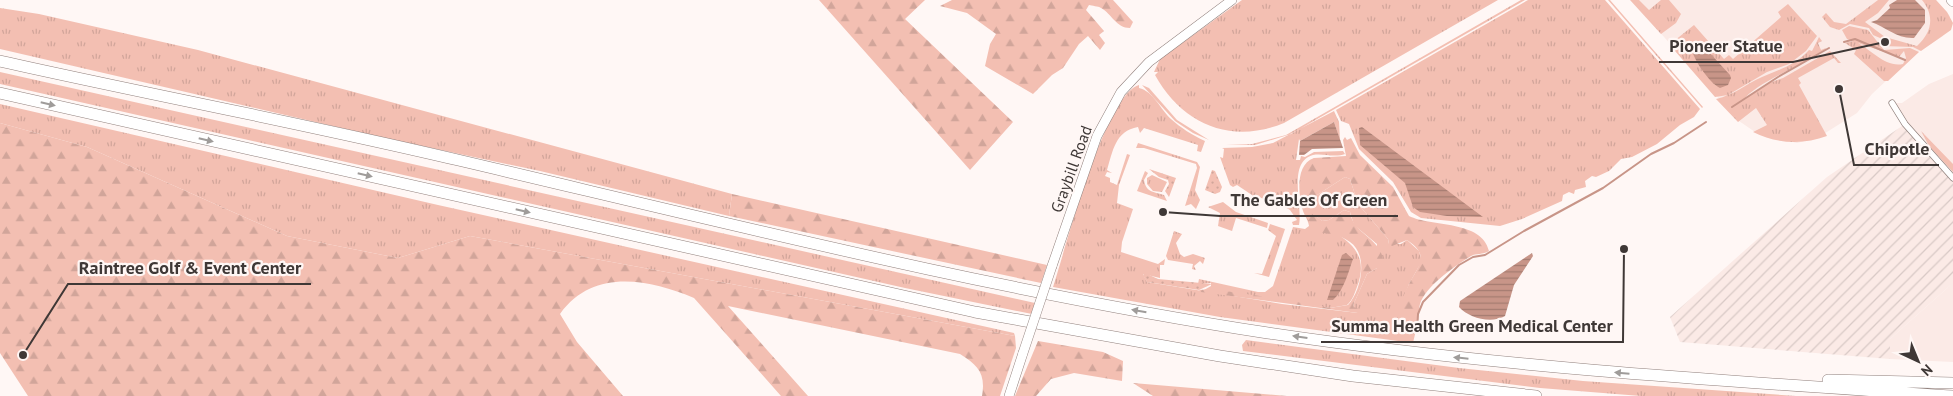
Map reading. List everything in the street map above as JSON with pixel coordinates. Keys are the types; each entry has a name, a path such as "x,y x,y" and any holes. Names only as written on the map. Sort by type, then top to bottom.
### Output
{"highway":[{"path":"0,61 309,126 757,231 1056,296 1268,333 1385,349 1671,377 1953,396"},
{"path":"0,93 975,312 1239,359 1371,378 1536,396"},
{"path":"1671,377 1953,383"}],"street":[{"name":"Graybill Road","path":"1009,396 1097,136 1121,92 1149,62 1232,0"},
{"path":"1892,103 1905,124 1953,178"}],"shaded area":[{"path":"1631,0 1936,0 1950,16 1943,36 1915,54 1872,94 1857,113 1819,137 1797,143 1758,134 1739,121"},
{"path":"1897,0 1915,0 1925,10 1925,23 1914,38 1902,37 1871,22 1877,20 1890,8 1889,5"},
{"path":"1697,46 1707,50 1730,75 1731,78 1728,85 1720,88 1707,77 1692,51"},
{"path":"1953,74 1953,178 1905,124 1892,103 1902,103 1929,84"},
{"path":"1334,122 1343,148 1312,149 1304,155 1299,155 1300,141"},
{"path":"1905,124 1953,178 1953,283 1890,339 1890,359 1680,342 1670,317 1827,177"},
{"path":"1362,127 1483,217 1447,216 1420,212 1413,207 1405,183 1360,145 1359,128"},
{"path":"1346,253 1353,259 1345,281 1337,296 1333,300 1327,300 1342,255"},
{"path":"1532,253 1533,256 1514,285 1505,316 1493,320 1480,319 1468,314 1459,307 1460,301"},
{"path":"1953,283 1953,362 1890,359 1890,339"}],"green space":[{"path":"819,0 925,0 905,19 1013,122 970,170"},
{"path":"952,0 1113,0 1133,22 1130,28 1121,26 1101,8 1089,5 1086,10 1104,31 1099,35 1105,43 1100,50 1088,36 1079,44 1063,68 1052,75 1033,94 985,66 990,44 996,34 967,13 940,6"},
{"path":"1242,0 1498,0 1284,123 1245,132 1210,126 1194,118 1166,92 1155,75 1158,72 1154,72 1160,59"},
{"path":"1521,0 1525,0 1291,134 1255,145 1226,144 1252,144 1286,135"},
{"path":"1528,0 1605,0 1700,109 1694,117 1680,125 1657,144 1632,157 1621,159 1609,171 1596,177 1592,176 1585,181 1586,187 1575,190 1574,194 1569,192 1563,195 1562,201 1522,219 1500,226 1421,218 1411,212 1393,182 1359,149 1349,124 1341,121 1336,110"},
{"path":"1608,0 1610,0 1702,108"},
{"path":"1630,0 1639,0 1649,10 1661,0 1669,0 1681,14 1676,23 1661,34"},
{"path":"1878,0 1889,0 1878,13 1865,22 1885,37 1917,46 1922,41 1929,30 1930,18 1929,12 1922,0 1936,0 1947,12 1953,23 1951,30 1921,51 1913,47 1883,46 1880,38 1873,35 1869,28 1850,24 1839,30 1830,27 1822,17 1826,13 1834,22 1846,24"},
{"path":"1788,4 1817,36 1806,51 1789,64 1767,72 1728,95 1715,97 1675,51 1676,44 1674,41 1694,25 1724,59 1729,55 1733,59 1781,17 1778,12"},
{"path":"0,8 39,14 198,50 732,194 729,216 540,171 380,137 0,49"},
{"path":"1849,26 1868,30 1884,50 1910,48 1919,52 1888,81 1884,81 1854,54 1856,50 1845,43 1853,41 1847,39 1842,30","holes":["1858,43 1899,57 1904,51 1906,58 1903,64 1884,61"]},
{"path":"1819,37 1822,41 1818,43 1821,50 1826,48 1825,50 1758,87 1742,101 1769,83 1783,78 1830,51 1841,63 1838,63 1834,58 1798,78 1801,83 1799,85 1827,136 1809,141 1790,142 1762,136 1753,132 1767,125 1756,108 1738,122 1716,99 1729,95 1793,63 1809,50 1812,51"},
{"path":"0,72 1035,303 1032,314 905,288 0,84"},
{"path":"1139,85 1139,88 1153,97 1175,122 1205,141 1201,152 1197,151 1198,145 1144,128 1140,133 1138,127 1124,133 1113,149 1107,170 1112,173 1107,172 1105,176 1110,178 1110,182 1117,185 1127,154 1130,155 1119,185 1117,203 1133,209 1122,242 1121,252 1158,264 1165,259 1164,265 1160,265 1160,278 1143,274 1147,282 1282,304 1358,313 1353,307 1354,303 1367,274 1377,268 1377,244 1354,225 1350,212 1344,210 1329,220 1322,221 1313,214 1305,215 1299,186 1301,172 1308,161 1314,158 1314,197 1345,177 1350,179 1358,204 1388,239 1389,244 1401,244 1407,240 1419,251 1422,261 1409,284 1403,300 1414,332 1416,330 1413,343 1220,317 1053,287 1088,176 1113,115 1126,95"},
{"path":"1142,85 1149,88 1177,120 1209,140 1193,133 1175,121"},
{"path":"0,104 438,205 1014,333 1015,336 470,236 398,258 287,236 87,147 0,123"},
{"path":"1334,111 1339,122 1340,140 1334,122 1300,141 1299,139 1296,160 1300,160 1301,156 1305,157 1314,152 1343,151 1345,154 1337,156 1313,155 1305,159 1300,166 1298,175 1299,225 1293,225 1292,222 1297,220 1290,210 1279,204 1276,209 1277,203 1255,196 1252,201 1252,195 1237,185 1233,187 1230,185 1220,157 1223,158 1224,149 1222,148 1252,147 1273,143"},
{"path":"0,123 87,147 287,236 398,258 470,236 1015,336 1016,348 1000,396 982,396 982,376 972,362 960,354 728,306 808,396 781,396 694,298 658,286 622,282 588,289 573,299 560,314 577,342 623,396 28,396 0,353"},
{"path":"1921,131 1953,164 1953,172 1929,146"},
{"path":"1345,137 1347,140 1351,138 1360,155 1393,187 1409,216 1466,229 1477,234 1484,241 1489,251 1471,256 1430,288 1421,301 1414,332 1399,333 1397,322 1401,302 1419,266 1421,256 1419,251 1407,240 1392,246 1389,244 1388,239 1358,204 1350,179 1345,177 1314,197 1306,195 1304,168 1314,158 1346,156 1343,140"},
{"path":"1138,143 1197,162 1200,167 1195,190 1200,200 1196,209 1191,204 1185,206 1197,168 1196,164 1144,148 1136,148"},
{"path":"1149,169 1176,178 1169,197 1165,191 1169,184 1168,180 1159,177"},
{"path":"1212,170 1215,171 1222,187 1220,192 1215,194 1205,190"},
{"path":"1145,171 1148,173 1144,180 1149,190 1164,195 1167,201 1137,191"},
{"path":"1152,175 1167,182 1162,192 1153,191 1147,184 1147,178"},
{"path":"732,194 1047,265 1041,283 729,216"},
{"path":"1223,202 1236,212 1268,223 1267,228 1236,218 1232,231 1218,226 1220,213 1208,207"},
{"path":"1344,210 1350,212 1356,226 1377,245 1383,259 1377,268 1367,274 1353,307 1360,309 1358,313 1201,292 1199,290 1211,289 1330,308 1348,305 1353,299 1359,282 1361,273 1360,255 1350,242 1317,229 1305,215 1310,211 1322,221 1329,220"},
{"path":"1305,215 1338,234 1355,249 1360,259 1361,270 1358,284 1347,305 1330,308 1204,290 1211,286 1211,283 1198,284 1199,279 1265,292 1273,286 1293,227 1305,229 1309,226"},
{"path":"1270,224 1285,229 1269,277 1254,273 1262,274 1276,236 1268,230"},
{"path":"1174,231 1182,234 1176,243 1180,254 1184,257 1193,254 1205,258 1203,264 1200,261 1194,266 1196,270 1192,269 1193,264 1168,260 1166,256"},
{"path":"1145,273 1158,279 1212,284 1199,290 1147,282 1143,275"},
{"path":"1246,340 1459,368 1583,381 1796,396 1641,396 1540,388 1243,351 1242,345"},
{"path":"1038,341 1103,352 1123,361 1122,381 1074,373 1051,379 1036,396 1015,396"},
{"path":"1133,383 1287,396 1153,396"}],"waterway":[{"path":"1844,42 1855,39 1905,60"},
{"path":"1732,107 1778,77 1829,48"},
{"path":"1417,333 1418,314 1423,302 1459,265 1473,257 1485,255 1524,231 1603,188 1651,154 1674,143 1706,122"}],"place":[{"name":"Pioneer Statue","path":"1885,42"},
{"name":"Chipotle","path":"1839,89"},
{"name":"The Gables Of Green","path":"1163,212"},
{"name":"Summa Health Green Medical Center","path":"1624,249"},
{"name":"Raintree Golf & Event Center","path":"23,355"}]}
